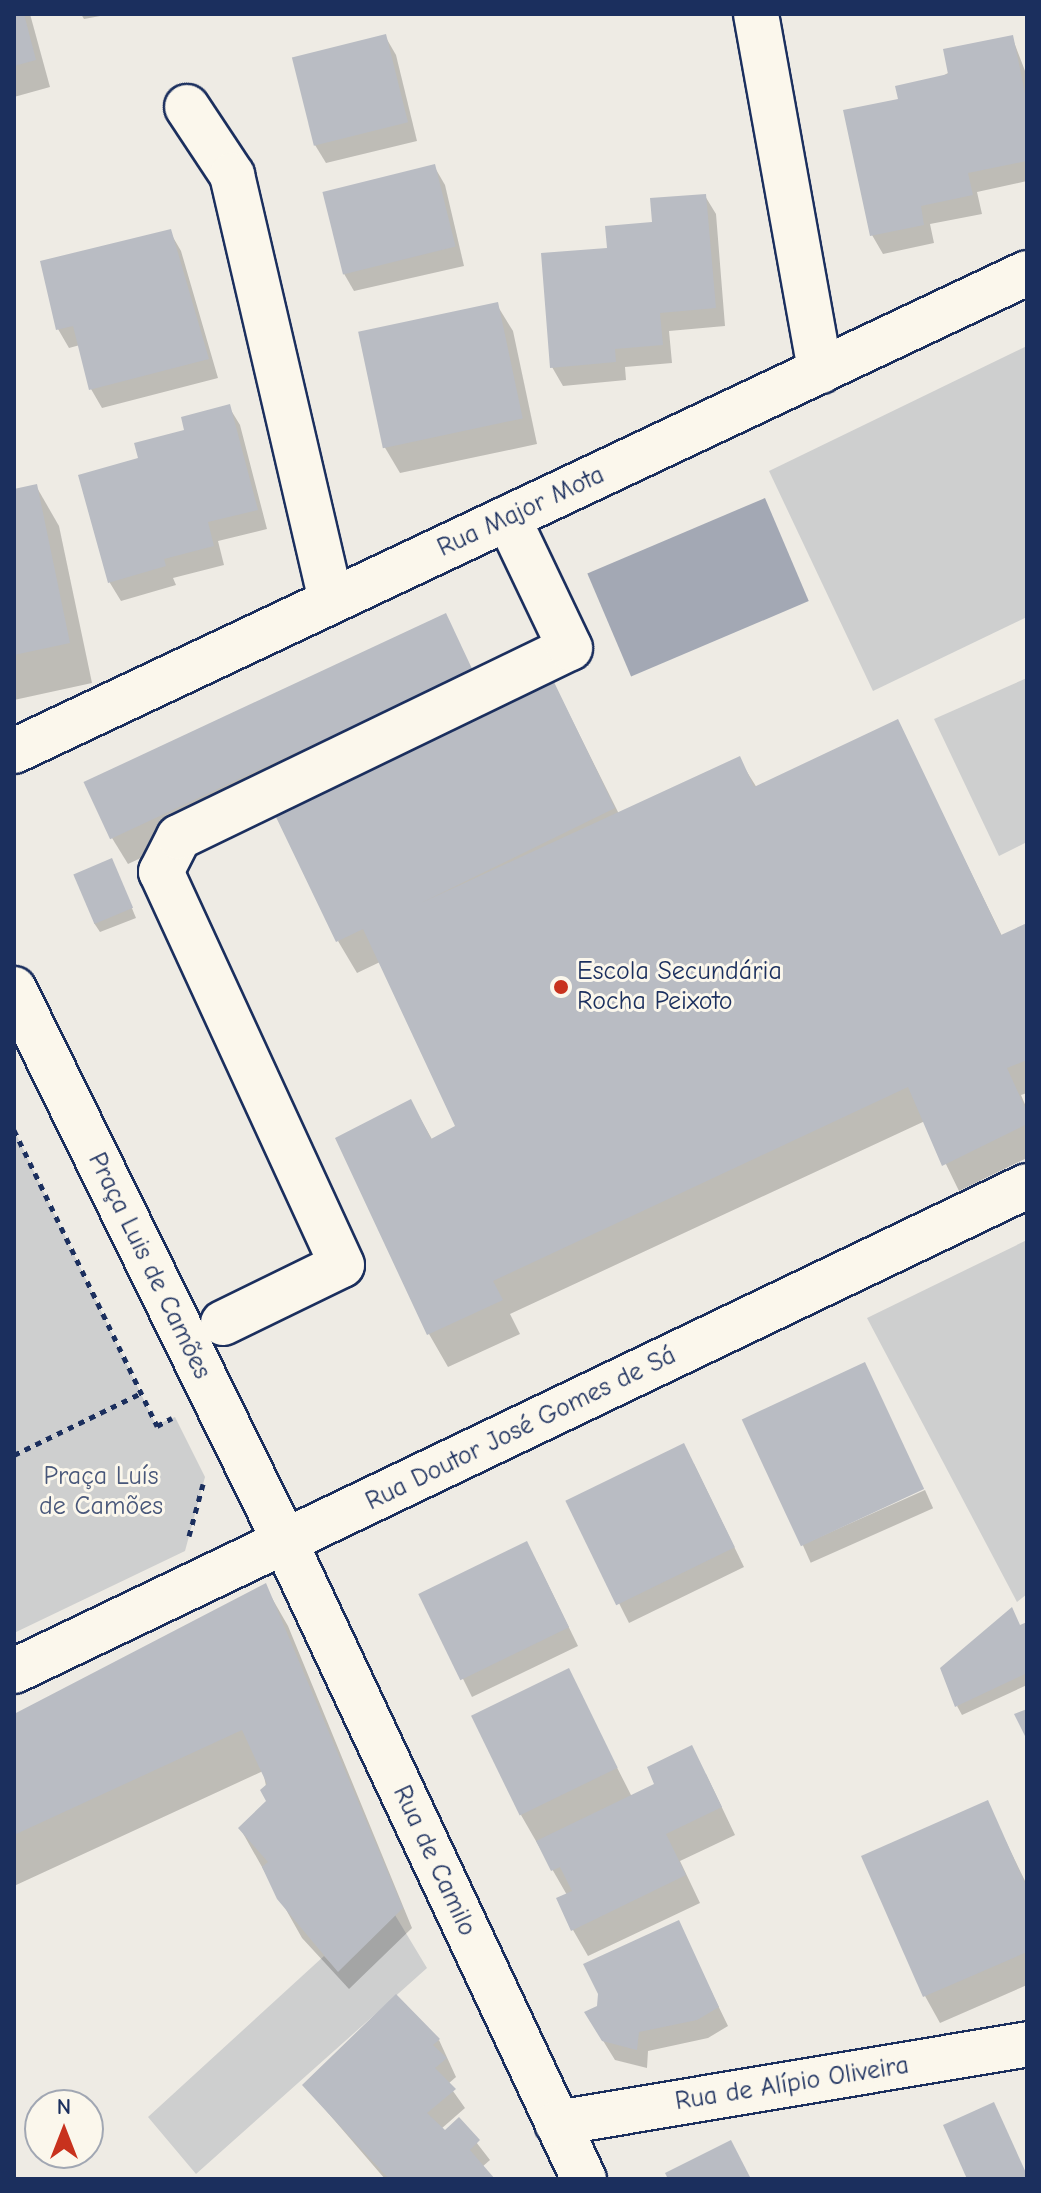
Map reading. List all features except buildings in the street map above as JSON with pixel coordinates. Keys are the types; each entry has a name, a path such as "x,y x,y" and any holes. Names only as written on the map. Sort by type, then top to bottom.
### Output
{"street":[{"path":"756,14 820,371"},
{"path":"187,107 232,175 331,601"},
{"name":"Rua Major Mota","path":"14,751 1027,273"},
{"path":"223,1323 342,1265 161,872 179,837 570,648 508,518"},
{"name":"Praça Luis de Camões","path":"14,989 285,1542"},
{"name":"Rua Doutor José Gomes de Sá","path":"14,1671 1027,1186"},
{"name":"Rua de Camilo","path":"285,1542 584,2179"},
{"name":"Rua de Alípio Oliveira","path":"557,2123 1027,2044"}],"path":[{"path":"14,1130 157,1426 175,1417 181,1429"},
{"path":"14,1455 141,1393"},
{"path":"185,1551 205,1477"}],"green space":[{"path":"1027,346 1027,617 873,691 769,471"},
{"path":"1027,678 1027,842 999,856 934,719"},
{"name":"Praça Luís de Camões","path":"14,1130 156,1425 175,1417 205,1477 185,1551 14,1633"},
{"path":"1027,1240 1027,1594 1017,1602 867,1318"},
{"path":"395,1915 427,1968 196,2174 148,2117 324,1956 338,1971"}],"shaded area":[{"path":"765,498 809,601 631,677 587,573"}],"place":[{"name":"Escola Secundária Rocha Peixoto","path":"561,987"}]}
